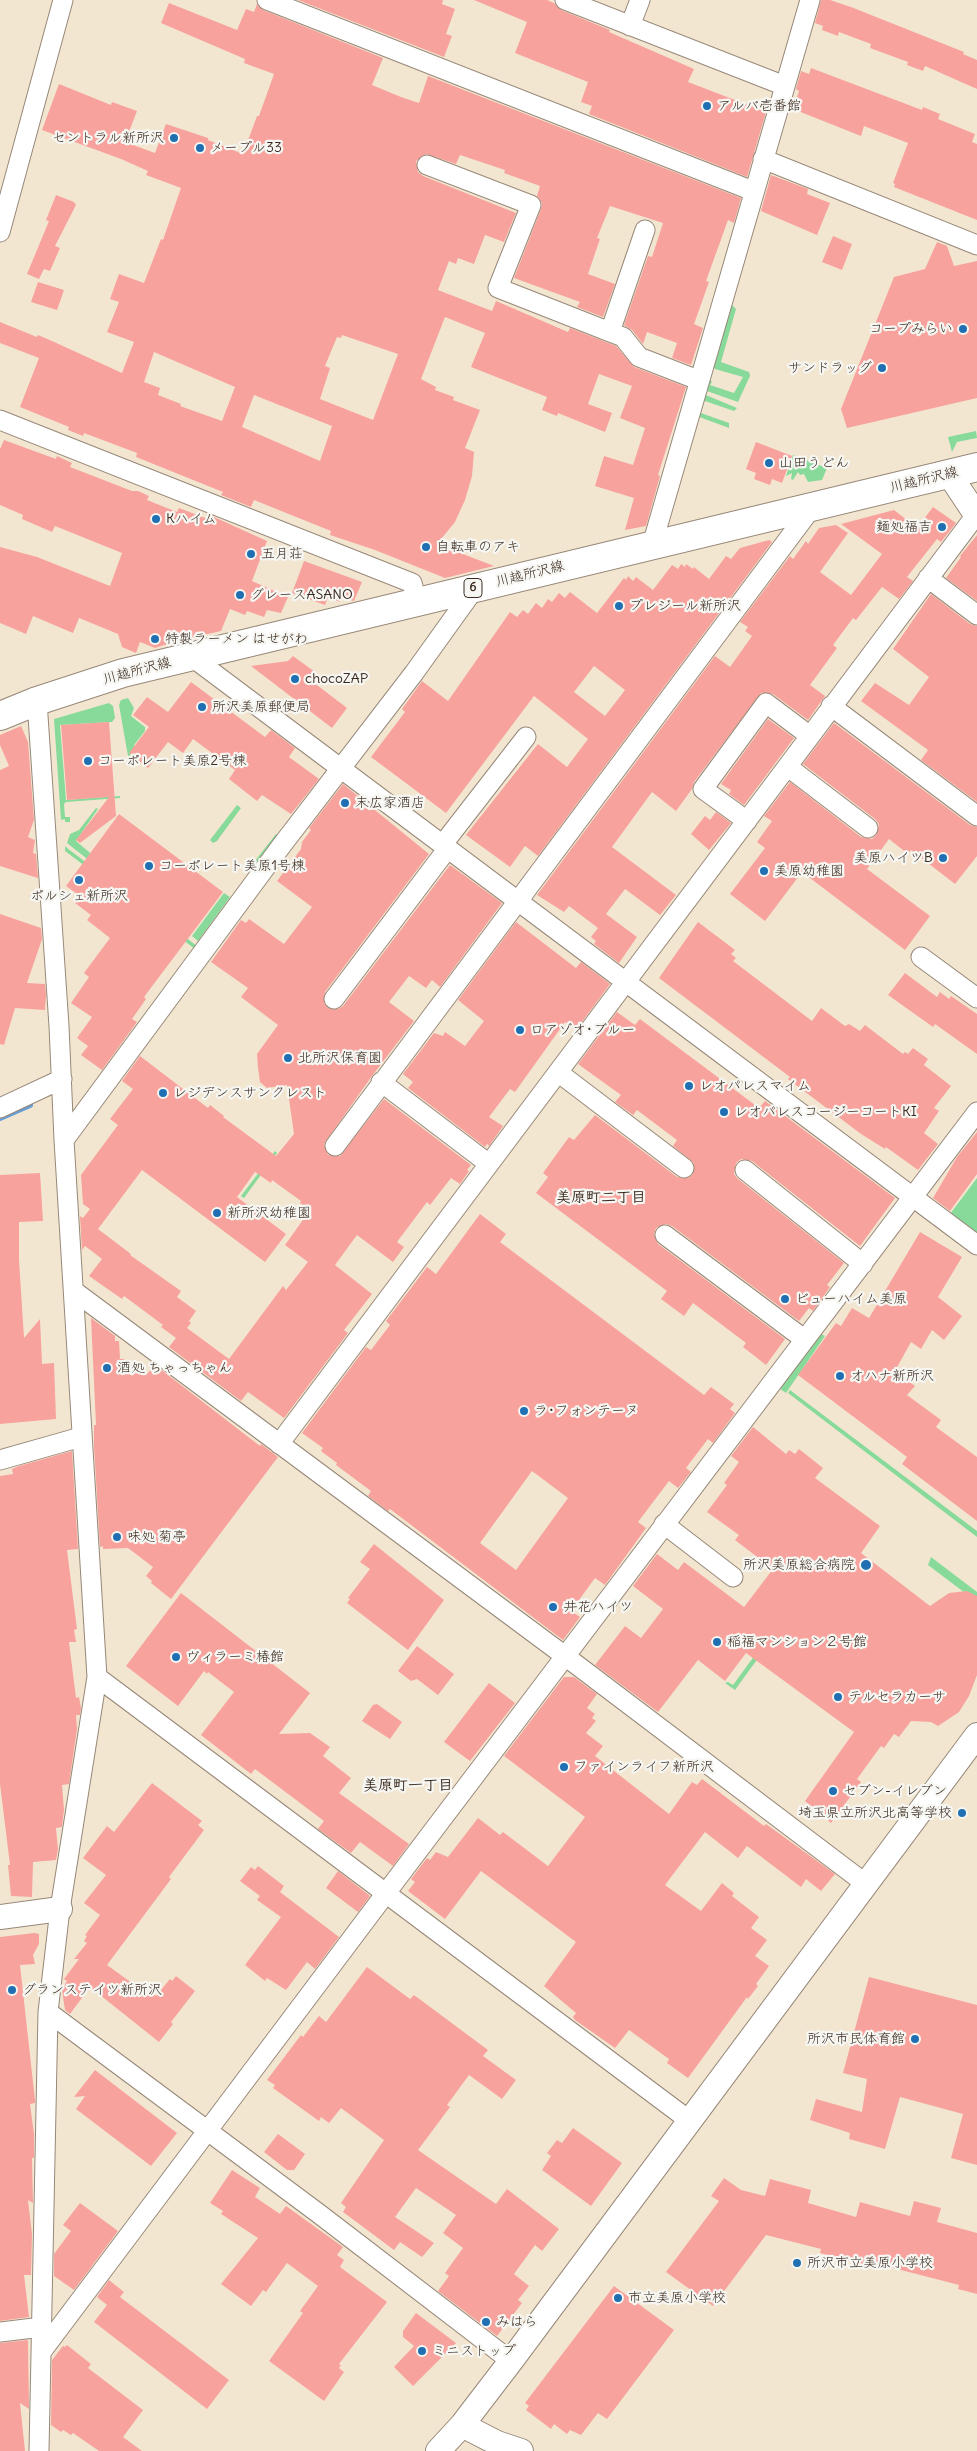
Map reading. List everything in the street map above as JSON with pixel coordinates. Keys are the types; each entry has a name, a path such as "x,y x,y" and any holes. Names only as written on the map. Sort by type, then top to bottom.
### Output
{"main road":[{"name":"川越所沢線","path":"0,716 37,701 124,673 977,467"}],"street":[{"path":"0,232 63,0"},
{"path":"267,0 753,191"},
{"path":"565,0 784,86"},
{"path":"630,26 640,0"},
{"path":"652,545 698,380 810,0"},
{"path":"763,159 977,245"},
{"path":"427,165 531,205 498,288 623,337 639,357 698,380"},
{"path":"610,332 645,230"},
{"path":"0,420 412,583 417,602"},
{"path":"279,1444 976,515 949,474"},
{"path":"335,1146 516,900 813,506"},
{"path":"928,578 977,615"},
{"path":"64,1140 282,845 414,673 475,588"},
{"path":"192,657 977,1246"},
{"path":"37,701 62,1080 81,1437 97,1677 60,1909 48,2012 42,2351 38,2449"},
{"path":"747,821 702,789 766,703 810,736"},
{"path":"831,706 977,816"},
{"path":"334,999 526,737"},
{"path":"788,767 868,828"},
{"path":"921,957 977,998"},
{"path":"559,1073 684,1168"},
{"path":"0,1108 62,1080"},
{"path":"381,1082 490,1164"},
{"path":"42,2351 664,1524 977,1112"},
{"path":"745,1170 863,1264"},
{"path":"665,1235 804,1339"},
{"path":"74,1291 565,1656 866,1884"},
{"path":"0,1460 81,1437"},
{"path":"664,1524 733,1577"},
{"path":"97,1677 690,2121"},
{"path":"438,2451 462,2425 511,2361 977,1735"},
{"path":"0,1917 60,1909"},
{"path":"48,2012 511,2361"},
{"path":"0,2332 42,2326"},
{"path":"462,2425 498,2443 521,2451"}],"green space":[{"path":"732,305 736,309 721,362 749,372 750,376 738,402 704,390 708,377 712,382 710,385 734,393 743,377 715,369 712,365"},
{"path":"701,393 737,408 734,411 702,400 698,412 729,423 729,428 694,415"},
{"path":"976,431 977,438 957,442 952,452 948,437"},
{"path":"793,455 827,468 822,480 808,482 804,474 800,475 798,472 793,480 791,479 792,473 786,476"},
{"path":"128,698 134,708 131,716 145,727 145,731 134,745 137,749 135,754 128,756 119,705 121,700"},
{"path":"109,703 113,706 115,718 112,722 60,725 66,800 120,796 120,798 66,802 64,804 65,817 70,817 70,822 65,822 65,819 61,820 54,719"},
{"path":"237,805 241,808 217,841 213,843 210,840"},
{"path":"96,808 98,809 76,841 96,858 91,862 67,843 70,834 79,830"},
{"path":"276,834 280,838 256,869 247,871"},
{"path":"65,846 197,946 195,949 65,851"},
{"path":"224,893 230,897 198,941 192,936"},
{"path":"275,1151 277,1153 244,1198 241,1196"},
{"path":"977,1178 977,1235 950,1214"},
{"path":"821,1334 825,1336 786,1393 780,1389"},
{"path":"790,1390 977,1531 977,1537 788,1393"},
{"path":"931,1557 977,1592 977,1602 928,1565"},
{"path":"780,1628 735,1690 725,1683 728,1682 733,1685 774,1629"}],"building":[{"path":"298,0 443,0 442,4 455,9 446,34 452,36 444,57"},
{"path":"474,0 547,0 554,3 561,10 610,30 609,32 694,69 688,82 766,112 747,177 589,114 592,106 581,102 588,82 515,53 527,22"},
{"path":"821,0 830,0 851,7 964,52 963,54 977,60 977,89 925,66 923,71 907,65 908,62 870,48 871,44 839,32 838,36 822,30 823,26 815,23"},
{"path":"169,3 237,30 246,9 254,12 257,4 263,10 383,58 372,85 401,97 419,103 428,76 741,198 734,223 728,220 706,281 709,282 694,324 703,328 691,365 672,358 677,343 647,332 643,344 632,330 624,325 648,256 652,257 663,223 610,206 597,238 600,239 588,274 615,284 603,317 577,307 580,302 514,278 541,209 542,203 537,196 540,186 504,173 505,170 460,155 456,164 426,154 416,161 418,172 423,176 516,213 504,242 485,235 474,264 458,258 456,264 449,261 438,290 492,311 496,301 568,332 570,328 616,346 634,367 686,387 658,475 660,476 646,526 625,530 634,498 595,486 604,456 633,465 645,428 620,418 632,386 599,374 588,404 612,413 605,432 558,413 557,416 542,410 547,397 471,367 485,333 445,317 421,379 436,387 435,390 454,397 453,400 480,410 465,448 474,452 472,476 465,500 455,522 437,544 494,566 445,578 375,550 330,535 331,531 254,500 251,507 221,495 223,492 136,457 137,453 84,433 83,436 68,430 69,427 20,407 39,358 0,343 0,322 37,337 38,335 122,373 134,342 107,332 119,302 110,299 119,274 144,283 161,239 163,240 181,188 146,175 148,171 121,159 42,130 59,84 111,105 112,102 137,111 125,142 155,153 166,124 208,138 208,140 243,154 257,116 259,116 274,74 244,63 245,59 161,23","holes":["342,335 398,354 373,420 320,399 330,368 325,366 337,337 341,338","154,352 235,387 222,421 180,406 181,404 158,395 160,388 144,382","254,395 332,426 320,461 242,427"]},
{"path":"811,68 922,110 923,107 940,114 938,119 975,134 972,142 977,144 977,220 894,187 895,184 893,183 908,143 864,126 861,136 793,109 799,91 796,89 801,71 809,74"},
{"path":"771,175 808,189 807,194 830,203 817,235 761,211"},
{"path":"56,195 74,202 76,205 55,246 60,248 50,271 44,269 39,279 27,274 49,221 46,220"},
{"path":"833,236 852,244 842,270 822,262"},
{"path":"937,242 947,246 954,266 977,261 977,398 847,428 841,409 894,277 925,269"},
{"path":"38,282 64,290 57,310 31,302"},
{"path":"4,440 56,459 57,456 72,463 70,467 132,491 138,491 149,496 147,500 177,512 179,508 213,521 214,517 267,541 252,581 288,597 281,613 267,610 264,617 247,611 245,615 230,609 221,631 155,648 140,642 136,653 122,647 118,634 79,618 73,633 33,616 26,634 0,623 0,547 37,557 110,586 122,553 55,526 52,532 22,519 23,515 0,505 0,449"},
{"name":"山田うどん","path":"756,442 792,456 782,483 772,479 770,485 754,479 756,473 746,469"},
{"path":"933,507 956,523 941,542 937,539 907,577 913,581 899,599 882,587 856,620 853,618 833,645 837,648 810,685 825,696 808,720 773,694 761,693 694,782 692,789 676,811 652,792 612,847 676,895 660,915 625,889 606,914 637,937 619,963 594,944 596,941 591,937 598,928 569,906 564,912 537,895 715,656 730,667 752,636 745,631 748,627 740,622 790,556 793,559 806,541 808,544 819,528 836,525 848,533 820,572 851,595 882,554 841,524 894,510 917,528"},
{"path":"977,535 977,601 946,578 960,556"},
{"path":"769,540 772,542 538,856 525,846 510,867 466,835 538,744 567,767 588,739 534,696 446,813 371,757 405,712 402,709 422,681 448,701 510,612 517,617 523,610 528,614 536,603 542,608 548,599 552,602 559,593 565,598 570,592 597,613 624,578 626,580 628,576 633,581 636,577 653,590 672,565 678,569 681,564 685,567 686,564 693,569 694,567 709,579 726,556 731,559 740,548","holes":["594,666 625,690 605,716 574,692"]},
{"path":"304,561 362,582 354,601 342,598 340,602 328,597 325,605 292,593"},
{"path":"931,594 970,624 977,626 977,802 921,760 928,750 861,701 875,683 909,705 929,677 893,649"},
{"path":"293,656 315,672 309,679 347,708 332,728 251,666 288,661"},
{"path":"191,682 265,737 271,730 295,748 289,757 319,779 291,814 262,795 257,801 229,779 235,770 193,739 183,753 168,742 148,768 129,753 149,727 133,715 147,697 168,712"},
{"path":"768,719 794,738 744,805 729,794 731,790 721,784"},
{"name":"コーポレート美原2号棟","path":"109,722 116,816 80,843 76,840 109,797 67,800 61,725"},
{"path":"834,723 970,825 977,827 977,856 955,884 911,850 908,854 889,839 867,869 930,916 905,950 802,872 765,921 730,894 765,848 757,842 772,821 764,816 790,782 861,837 872,839 877,834 879,824 875,819 803,764"},
{"path":"21,726 28,742 34,820 28,837 35,840 33,853 36,854 38,878 0,866 0,770 9,766 0,745 0,735"},
{"path":"343,784 429,854 325,992 324,1003 328,1008 338,1009 343,1006 450,865 502,903 440,987 432,980 426,988 409,976 389,1002 414,1021 324,1144 328,1155 340,1156 384,1099 471,1165 467,1170 469,1171 460,1184 451,1178 430,1205 427,1202 397,1242 404,1247 393,1262 357,1235 335,1265 372,1294 344,1330 348,1333 284,1418 248,1392 241,1401 169,1347 176,1338 161,1327 163,1325 124,1296 122,1299 89,1276 102,1259 85,1246 82,1250 80,1216 83,1218 90,1209 83,1204 81,1175 118,1125 110,1119 133,1089 122,1081 140,1056 208,1108 210,1105 223,1117 276,1156 294,1134 287,1085 267,1088 260,1082 257,1054 278,1025 241,997 248,988 211,962 241,920 246,923 249,919 284,944 312,907 277,881 301,849 302,842 311,830 309,828","holes":["142,1170 265,1262 286,1234 237,1197 255,1172 271,1183 272,1180 310,1210 285,1245 308,1262 286,1290 283,1286 229,1359 187,1328 191,1323 189,1321 196,1311 177,1297 181,1291 130,1255 98,1229"]},
{"path":"716,812 731,823 709,850 691,834 705,816 710,820"},
{"path":"119,814 223,892 144,997 146,999 132,1019 137,1022 102,1070 81,1055 88,1046 77,1038 92,1017 71,1003 89,977 84,973 110,938 87,920 91,915 75,903 80,896 66,886"},
{"path":"0,914 41,928 42,939 27,983 45,984 46,995 45,1010 15,1008 4,1045 0,1044"},
{"path":"516,922 576,968 581,962 610,984 576,1030 565,1022 515,1092 510,1089 489,1117 503,1126 489,1146 487,1144 485,1147 408,1088 413,1082 403,1074 434,1033 443,1036 445,1032 465,1046 484,1021 458,1000"},
{"path":"698,922 735,950 731,954 736,958 733,961 812,1021 821,1008 845,1026 849,1024 860,1031 865,1025 903,1054 905,1052 908,1054 913,1048 928,1059 924,1065 951,1086 934,1108 939,1111 924,1133 938,1144 918,1170 886,1147 885,1149 861,1134 788,1079 790,1077 659,978"},
{"path":"905,973 937,997 940,992 949,999 951,996 977,1014 977,1054 935,1024 933,1027 888,995"},
{"path":"617,1012 635,1025 640,1019 759,1108 765,1101 895,1198 860,1246 752,1161 741,1159 736,1163 734,1174 738,1179 844,1263 827,1285 830,1287 813,1311 809,1308 799,1321 672,1226 666,1224 656,1228 654,1234 658,1244 785,1339 766,1365 743,1347 746,1343 693,1303 684,1316 661,1299 667,1291 536,1193 548,1177 543,1173 569,1137 574,1140 595,1115 677,1177 688,1178 693,1174 694,1163 673,1146 677,1140 637,1110 633,1115 615,1102 621,1095 578,1064"},
{"path":"977,1132 977,1174 950,1211 933,1198 957,1157"},
{"path":"40,1173 43,1221 19,1222 19,1260 24,1338 40,1319 42,1364 54,1363 56,1419 0,1424 0,1175"},
{"path":"480,1214 506,1234 500,1242 704,1395 711,1387 734,1404 730,1409 735,1413 713,1443 708,1439 686,1468 691,1472 678,1488 669,1481 638,1522 646,1528 605,1585 595,1578 571,1611 580,1617 563,1640 390,1509 388,1511 368,1496 371,1491 336,1465 337,1463 321,1451 323,1448 302,1433 366,1347 371,1350 390,1325 386,1321 427,1267 436,1274","holes":["532,1471 568,1498 516,1570 480,1543"]},
{"name":"オハナ新所沢","path":"920,1232 962,1257 938,1297 962,1316 944,1340 932,1330 921,1349 911,1342 895,1371 915,1386 907,1395 941,1420 936,1427 977,1457 977,1521 902,1464 907,1457 798,1375 836,1323 841,1326 852,1308 869,1318"},
{"path":"91,1318 115,1336 115,1341 119,1341 120,1359 124,1359 146,1375 155,1365 260,1446 261,1444 278,1457 171,1599 151,1583 152,1581 146,1576 153,1567 128,1548 103,1549 103,1546 100,1547 94,1446 94,1425 96,1425"},
{"path":"753,1427 786,1454 789,1450 795,1454 799,1449 823,1468 815,1478 880,1526 861,1553 930,1606 949,1593 967,1591 977,1596 977,1675 969,1696 959,1712 938,1726 931,1722 911,1721 899,1737 894,1734 884,1748 881,1746 857,1779 861,1782 831,1823 805,1801 854,1732 746,1653 725,1681 698,1660 658,1712 595,1665 625,1626 641,1638 663,1609 633,1586 657,1554 678,1570 684,1562 744,1607 773,1569 735,1540 739,1535 707,1512 727,1485 724,1483 739,1462 731,1456"},
{"path":"72,1451 78,1549 67,1550 77,1629 74,1630 76,1642 69,1642 76,1698 79,1697 81,1708 80,1715 76,1715 77,1729 69,1784 62,1785 64,1810 62,1827 56,1828 58,1849 56,1860 33,1862 32,1897 11,1896 8,1865 10,1865 0,1784 0,1476 13,1474 12,1469 19,1466"},
{"path":"374,1544 444,1600 408,1650 347,1603 350,1599 348,1598 370,1569 360,1562"},
{"path":"181,1593 310,1693 279,1734 310,1733 330,1747 323,1756 351,1778 339,1793 409,1844 393,1866 360,1842 351,1853 318,1829 324,1821 255,1769 251,1774 201,1735 234,1692 208,1672 207,1674 204,1671 178,1706 126,1666"},
{"path":"417,1646 454,1674 438,1695 417,1679 411,1681 398,1671"},
{"path":"564,1677 574,1677 597,1694 587,1708 595,1714 592,1718 596,1721 586,1733 603,1746 595,1756 669,1814 692,1782 697,1785 702,1779 764,1826 766,1824 835,1874 821,1891 806,1879 801,1887 747,1846 738,1858 705,1832 665,1885 701,1911 722,1883 734,1893 732,1896 759,1917 751,1928 767,1940 755,1956 769,1966 756,1984 758,1986 748,1999 747,1997 688,2078 667,2063 669,2059 629,2030 615,2048 575,2020 573,2017 576,2013 544,1986 576,1942 481,1871 445,1919 408,1891 415,1882 411,1879 427,1858 430,1860 436,1852 448,1857 478,1818 500,1835 503,1832 548,1866 585,1817 504,1756"},
{"path":"489,1683 515,1703 470,1761 444,1742"},
{"path":"377,1704 402,1722 390,1739 362,1721 373,1705"},
{"path":"152,1783 202,1821 198,1825 204,1830 169,1877 171,1879 107,1965 147,1994 149,1991 156,1996 170,1979 172,1981 176,1976 195,1991 171,2022 173,2024 159,2042 90,1987 70,2014 65,2010 62,1990 67,1981 64,1979 79,1959 74,1959 87,1943 84,1941 87,1936 85,1935 100,1915 84,1903 106,1875 83,1858 107,1826 114,1832"},
{"path":"258,1866 284,1886 280,1892 339,1937 315,1969 307,1962 286,1990 267,1978 265,1981 245,1965 281,1917 257,1900 260,1896 240,1881 251,1867 255,1870"},
{"path":"338,1871 370,1896 358,1912 326,1888"},
{"path":"39,1934 39,1944 33,1955 35,1964 20,1965 35,2100 35,2103 30,2104 34,2134 34,2158 32,2158 33,2203 28,2200 32,2234 31,2275 24,2275 29,2317 0,2321 0,1937"},
{"path":"367,1967 410,1999 414,1995 488,2050 483,2056 516,2080 502,2099 469,2075 447,2105 450,2107 418,2150 496,2204 507,2189 559,2229 542,2251 535,2245 514,2274 529,2286 518,2300 522,2303 497,2336 438,2291 449,2276 445,2273 463,2248 443,2233 456,2215 416,2188 395,2217 434,2243 422,2257 400,2242 394,2250 343,2212 346,2207 341,2203 384,2140 341,2108 329,2123 321,2117 319,2121 273,2088 275,2085 267,2080 301,2035 303,2037 319,2016 326,2022"},
{"name":"所沢市民体育館","path":"869,1977 977,2005 977,2165 951,2158 963,2114 900,2097 885,2149 849,2139 850,2133 810,2120 816,2099 862,2112 867,2079 843,2073"},
{"path":"95,2070 177,2133 151,2166 76,2109 85,2096 74,2097"},
{"path":"573,2128 622,2163 591,2206 542,2170 551,2156 547,2153 557,2140 562,2143"},
{"path":"278,2134 305,2154 294,2170 287,2170 264,2152"},
{"path":"232,2170 260,2188 255,2197 280,2214 286,2206 343,2247 337,2255 344,2260 340,2267 387,2302 339,2364 341,2365 339,2368 344,2372 324,2401 269,2361 303,2313 300,2311 318,2286 287,2263 266,2292 263,2290 251,2306 221,2284 258,2238 221,2214 223,2211 210,2203"},
{"name":"市立美原小学校","path":"724,2178 741,2190 765,2196 770,2179 811,2190 808,2203 856,2217 860,2202 910,2216 914,2201 941,2208 937,2222 977,2233 977,2294 958,2289 959,2285 874,2263 873,2267 820,2253 821,2249 766,2235 713,2306 666,2272 719,2201 711,2196"},
{"path":"80,2203 118,2231 74,2290 54,2276 54,2254 71,2231 63,2225"},
{"path":"109,2280 124,2292 120,2297 229,2380 207,2409 94,2322 107,2305 97,2297"},
{"path":"614,2286 674,2330 607,2419 598,2413 581,2435 570,2430 567,2434 554,2424 551,2429 526,2410 529,2406 525,2403"},
{"path":"416,2313 456,2343 413,2386 394,2367 414,2346 403,2337 403,2331"},
{"path":"28,2340 29,2409 20,2403 25,2451 0,2451 0,2343"},
{"path":"67,2345 91,2364 88,2368 143,2410 123,2437 142,2451 99,2451 73,2433 71,2435 63,2430 61,2432 51,2425 52,2360 63,2346"}],"waterway":[{"path":"0,1118 30,1105"}],"place":[{"name":"アルバ壱番館","path":"707,106"},
{"name":"セントラル新所沢","path":"174,138"},
{"name":"メープル33","path":"200,148"},
{"name":"コープみらい","path":"963,329"},
{"name":"サンドラッグ","path":"882,368"},
{"name":"山田うどん","path":"769,463"},
{"name":"Kハイム","path":"156,519"},
{"name":"麺処福吉","path":"942,527"},
{"name":"自転車のアキ","path":"426,547"},
{"name":"五月荘","path":"251,554"},
{"name":"グレースASANO","path":"240,595"},
{"name":"プレジール新所沢","path":"619,606"},
{"name":"特製ラーメン はせがわ","path":"155,639"},
{"name":"chocoZAP","path":"295,679"},
{"name":"所沢美原郵便局","path":"202,707"},
{"name":"コーポレート美原2号棟","path":"88,761"},
{"name":"末広家酒店","path":"345,803"},
{"name":"美原ハイツB","path":"943,858"},
{"name":"コーポレート美原1号棟","path":"149,866"},
{"name":"美原幼稚園","path":"764,871"},
{"name":"ポルシェ新所沢","path":"79,880"},
{"name":"ロアゾオ･ブルー","path":"520,1030"},
{"name":"北所沢保育園","path":"288,1058"},
{"name":"レオパレスマイム","path":"689,1086"},
{"name":"レジデンスサンクレスト","path":"163,1093"},
{"name":"レオパレスコージーコートKI","path":"724,1112"},
{"name":"新所沢幼稚園","path":"217,1213"},
{"name":"ビューハイム美原","path":"785,1299"},
{"name":"酒処 ちゃっちゃん","path":"107,1368"},
{"name":"オハナ新所沢","path":"840,1376"},
{"name":"ラ･フォンテーヌ","path":"524,1411"},
{"name":"味処 菊亭","path":"117,1537"},
{"name":"所沢美原総合病院","path":"866,1565"},
{"name":"井花ハイツ","path":"553,1607"},
{"name":"稲福マンション２号館","path":"717,1642"},
{"name":"ヴィラーミ椿館","path":"176,1657"},
{"name":"テルセラカーサ","path":"838,1697"},
{"name":"ファインライフ新所沢","path":"564,1767"},
{"name":"セブン-イレブン","path":"833,1791"},
{"name":"埼玉県立所沢北高等学校","path":"962,1813"},
{"name":"グランステイツ新所沢","path":"12,1990"},
{"name":"所沢市民体育館","path":"915,2039"},
{"name":"所沢市立美原小学校","path":"797,2263"},
{"name":"市立美原小学校","path":"618,2298"},
{"name":"みはら","path":"486,2322"},
{"name":"ミニストップ","path":"422,2351"}],"district":[{"name":"美原町二丁目","path":"601,1198"},
{"name":"美原町一丁目","path":"408,1786"}]}
